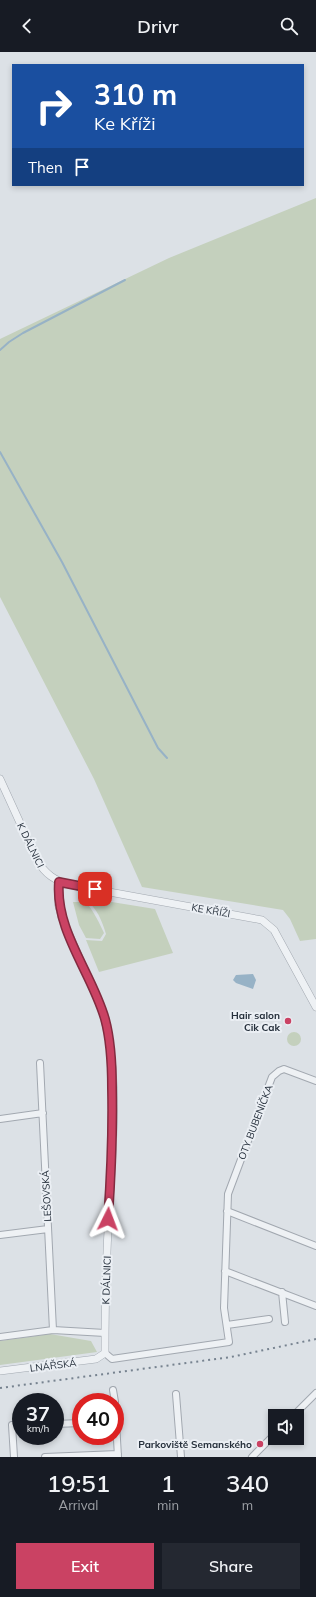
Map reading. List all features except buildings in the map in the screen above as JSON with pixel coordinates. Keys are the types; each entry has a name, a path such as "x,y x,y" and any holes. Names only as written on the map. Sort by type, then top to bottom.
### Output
{"street":[{"name":"K DÁLNICI","path":"0,779 39,864 47,873 59,882 58,895 61,914 105,1019 110,1050 113,1145 106,1268 105,1353"},
{"name":"KE KŘÍŽI","path":"59,882 262,920 274,930 316,1007"},
{"name":"LEŠOVSKÁ","path":"40,1063 53,1330"},
{"name":"OTY BUBENÍČKA","path":"105,1353 112,1358 229,1342 224,1308 228,1194 272,1077 284,1069 314,1081"},
{"path":"0,1119 43,1113"},
{"path":"227,1210 316,1246"},
{"path":"0,1235 48,1229"},
{"path":"225,1271 316,1306"},
{"path":"282,1292 285,1322"},
{"path":"227,1325 270,1320"},
{"path":"0,1337 53,1330 105,1333"},
{"name":"LNÁŘSKÁ","path":"0,1372 96,1359 105,1353"},
{"path":"300,1409 316,1393"},
{"path":"176,1394 181,1457"},
{"path":"252,1457 268,1441"},
{"path":"13,1445 14,1457"},
{"path":"45,1457 118,1455 117,1445"}],"green space":[{"path":"316,198 316,939 300,941 290,919 283,910 142,887 94,779 0,597 0,339 169,258"},
{"path":"87,898 155,909 173,953 99,972 86,940 102,941 106,934 96,910 85,900"},
{"path":"73,902 86,902 89,906 104,933 100,939 86,938 79,925"},
{"path":"291,1032 297,1032 301,1036 301,1042 297,1046 291,1046 287,1042 287,1036"},
{"path":"50,1334 91,1341 97,1352 0,1365 0,1341"}],"water":[{"path":"253,974 256,980 253,989 236,983 233,980 236,975"}],"waterway":[{"path":"0,350 23,333 125,280"},
{"path":"0,452 62,562 158,748 167,758"}],"railway":[{"path":"0,1388 231,1357 316,1339"}],"place":[{"name":"Hair salon Cik Cak","path":"288,1021"},
{"name":"Parkoviště Semanského","path":"260,1444"}],"route":[{"path":"95,889 59,882 58,903 62,918 100,1005 108,1032 112,1073 113,1145 108,1219"}]}
